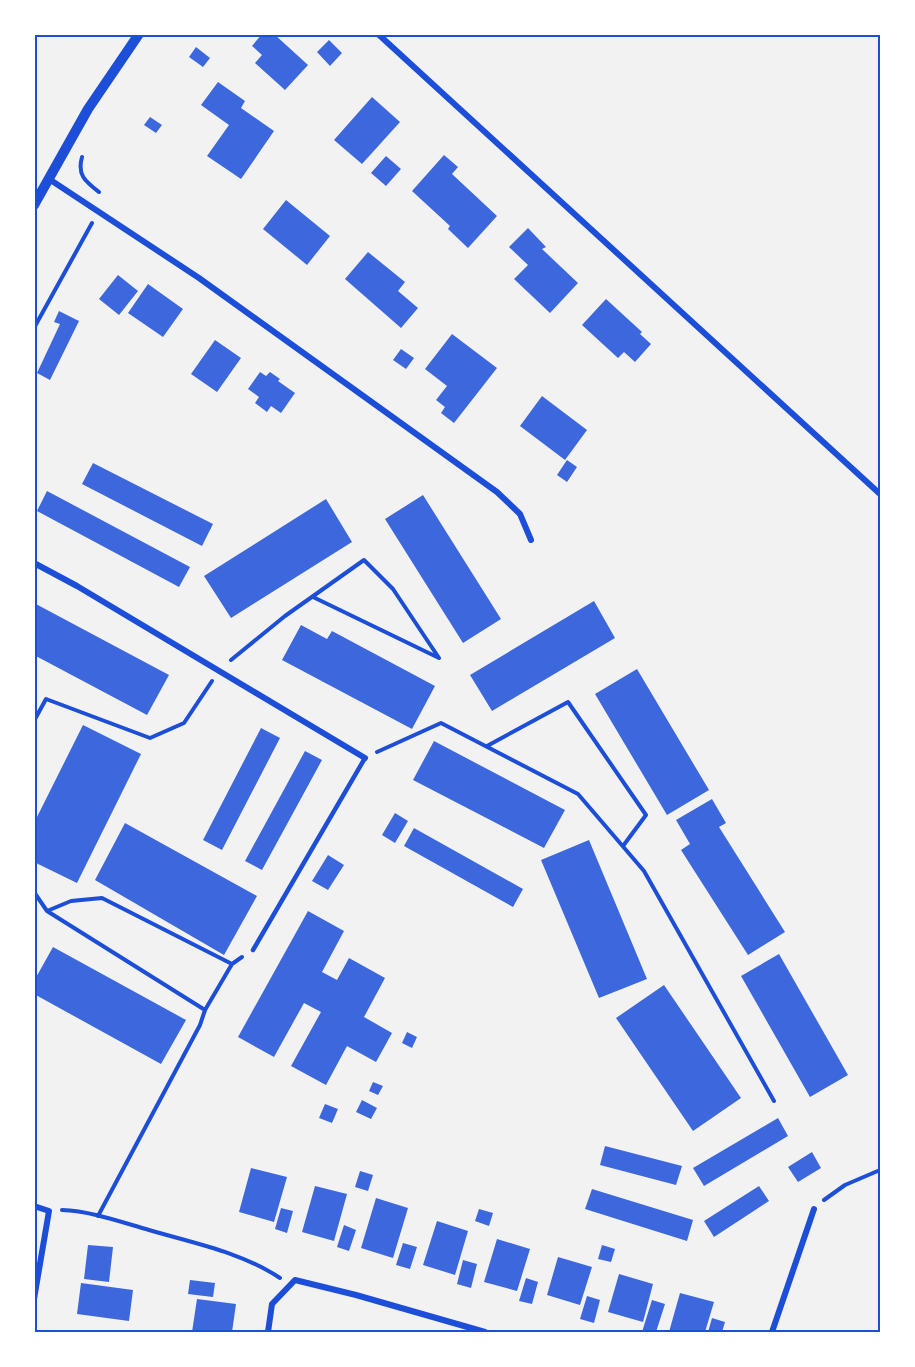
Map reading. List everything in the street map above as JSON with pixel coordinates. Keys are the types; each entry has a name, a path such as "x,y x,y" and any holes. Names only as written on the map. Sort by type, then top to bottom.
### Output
{"street":[{"path":"34,205 88,109 138,34"},
{"path":"378,34 880,494"},
{"path":"49,179 199,278 497,492 520,514 531,540"},
{"path":"34,563 77,586 366,758"},
{"path":"34,1206 49,1211 34,1299"},
{"path":"772,1332 814,1209"},
{"path":"268,1332 272,1304 295,1280 485,1332"}],"lane":[{"path":"253,950 366,758"}],"path":[{"path":"34,328 105,196 83,180 80,171 84,152"},
{"path":"34,721 46,699 150,738 184,723 219,670 285,616 364,560 393,589 439,658 313,597"},
{"path":"486,747 568,702 646,815 623,846"},
{"path":"366,758 441,723 578,794 644,871 774,1101"},
{"path":"34,892 47,911 205,1010"},
{"path":"47,911 72,901 102,898 232,964"},
{"path":"98,1216 200,1025 205,1010 232,964 253,950"},
{"path":"814,1209 831,1193 880,1170"},
{"path":"49,1211 65,1210 98,1216 237,1256 265,1268 291,1285"}],"building":[{"path":"262,34 274,34 308,65 285,90 255,63 262,55 252,46"},
{"path":"329,40 342,53 330,66 317,52"},
{"path":"196,47 210,58 203,67 189,57"},
{"path":"218,82 245,101 241,108 274,131 241,179 207,156 229,125 201,105"},
{"path":"372,97 400,122 362,164 334,140"},
{"path":"150,117 162,125 156,133 144,125"},
{"path":"444,155 458,167 452,174 497,216 468,248 448,229 450,226 412,191"},
{"path":"386,156 401,169 386,186 371,173"},
{"path":"286,200 330,236 307,265 263,229"},
{"path":"528,228 546,247 542,249 578,283 550,313 514,279 528,265 509,247"},
{"path":"368,252 405,282 398,291 418,308 401,328 345,279"},
{"path":"118,275 138,291 119,315 99,299"},
{"path":"148,284 183,309 163,337 128,313"},
{"path":"606,299 642,332 640,334 651,344 635,362 624,352 618,358 582,325"},
{"path":"59,311 79,321 50,380 37,373 60,324 54,322"},
{"path":"452,334 497,368 454,423 441,413 445,407 436,400 447,386 425,369"},
{"path":"215,340 241,358 217,392 191,374"},
{"path":"401,349 414,358 406,369 393,360"},
{"path":"260,372 266,376 270,372 295,393 281,413 271,406 267,412 255,403 259,397 248,389"},
{"path":"542,396 587,430 565,460 520,426"},
{"path":"567,460 577,467 567,482 557,475"},
{"path":"93,463 213,524 202,546 82,484"},
{"path":"47,491 190,567 179,587 37,511"},
{"path":"423,495 501,619 463,643 385,519"},
{"path":"326,499 352,542 231,618 204,576"},
{"path":"594,601 615,638 492,711 470,675"},
{"path":"34,603 169,675 147,715 34,655"},
{"path":"301,625 327,639 332,631 435,686 412,729 282,660"},
{"path":"637,669 709,790 667,815 595,694"},
{"path":"83,725 141,754 77,883 34,862 34,823"},
{"path":"261,728 280,738 222,850 203,840"},
{"path":"434,741 565,810 544,848 413,780"},
{"path":"305,751 322,760 262,870 245,861"},
{"path":"712,799 726,823 719,827 785,932 748,955 681,850 690,844 676,820"},
{"path":"395,813 408,821 395,843 382,835"},
{"path":"125,823 257,896 224,955 95,880"},
{"path":"414,828 523,889 513,907 404,846"},
{"path":"589,840 647,979 599,998 541,860"},
{"path":"328,855 344,865 328,890 312,881"},
{"path":"308,911 344,931 322,972 337,980 349,958 385,978 364,1017 392,1033 376,1062 347,1046 326,1085 291,1066 321,1012 304,1003 274,1057 238,1037"},
{"path":"53,947 186,1020 161,1064 34,994 34,981"},
{"path":"779,954 848,1075 810,1097 741,976"},
{"path":"664,985 741,1098 693,1131 616,1018"},
{"path":"407,1032 417,1037 412,1048 402,1043"},
{"path":"373,1082 383,1086 378,1095 369,1091"},
{"path":"362,1100 377,1108 371,1119 356,1112"},
{"path":"325,1104 338,1109 332,1123 319,1118"},
{"path":"778,1118 788,1136 704,1186 693,1168"},
{"path":"605,1146 682,1166 676,1185 600,1165"},
{"path":"812,1152 821,1168 798,1182 788,1167"},
{"path":"251,1168 287,1177 274,1222 239,1212"},
{"path":"360,1171 373,1175 368,1191 355,1187"},
{"path":"315,1186 347,1194 334,1241 302,1232"},
{"path":"759,1186 769,1201 714,1237 704,1221"},
{"path":"592,1189 693,1220 687,1241 585,1209"},
{"path":"376,1198 408,1208 393,1258 361,1248"},
{"path":"281,1208 293,1211 287,1233 275,1229"},
{"path":"479,1209 493,1213 489,1226 475,1221"},
{"path":"437,1221 468,1231 455,1275 423,1265"},
{"path":"344,1225 356,1230 349,1251 337,1247"},
{"path":"497,1239 530,1249 517,1291 484,1282"},
{"path":"403,1243 417,1247 410,1269 396,1265"},
{"path":"88,1245 113,1247 109,1282 84,1279"},
{"path":"602,1245 615,1249 611,1262 598,1259"},
{"path":"558,1257 592,1267 580,1305 547,1295"},
{"path":"463,1260 477,1264 471,1288 457,1284"},
{"path":"619,1274 653,1284 643,1322 608,1312"},
{"path":"526,1278 538,1282 532,1304 519,1301"},
{"path":"190,1280 215,1283 213,1297 188,1294"},
{"path":"81,1283 133,1290 129,1321 77,1314"},
{"path":"680,1293 714,1302 705,1332 669,1332"},
{"path":"587,1296 600,1300 594,1323 580,1319"},
{"path":"197,1299 236,1304 232,1332 192,1332"},
{"path":"652,1300 665,1304 656,1332 642,1332"},
{"path":"712,1318 725,1322 722,1332 708,1332"}]}
